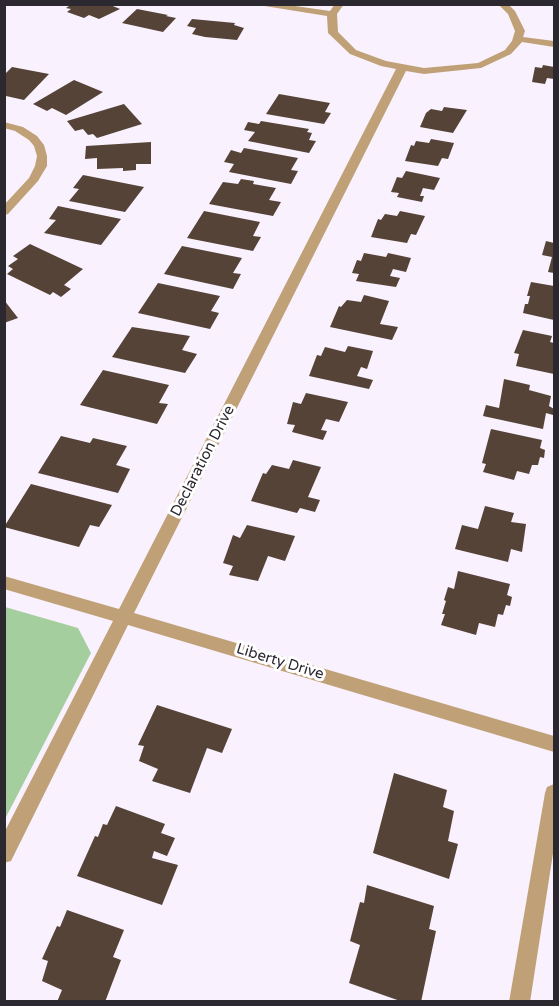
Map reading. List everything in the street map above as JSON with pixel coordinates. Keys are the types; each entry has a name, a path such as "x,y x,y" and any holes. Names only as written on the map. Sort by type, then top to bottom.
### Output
{"street":[{"path":"256,4 332,14"},
{"path":"340,4 332,14 331,24 333,33 342,43 368,59 402,68 446,71 481,65 508,52 519,39 518,22 502,4"},
{"path":"519,39 555,44"},
{"name":"Declaration Drive","path":"4,854 402,68"},
{"path":"4,125 19,129 33,138 42,156 41,166 34,178 4,212"},
{"name":"Liberty Drive","path":"4,582 555,744"},
{"path":"519,1002 555,793"}],"green space":[{"path":"5,607 78,628 91,653 5,819"}],"building":[{"path":"72,4 108,4 120,9 99,19 89,15 84,18 67,12 71,9 66,8"},
{"path":"137,9 176,18 163,32 122,23"},
{"path":"192,19 235,23 234,25 244,28 237,40 205,37 192,34 196,28 187,26"},
{"path":"543,65 554,67 554,79 547,78 545,84 532,82 535,67 542,68"},
{"path":"12,67 49,74 24,100 6,96 4,98 4,75"},
{"path":"74,80 103,92 66,115 52,108 47,111 33,104"},
{"path":"279,94 330,103 325,112 331,113 324,124 266,114"},
{"path":"124,104 142,124 97,138 93,134 88,135 83,129 75,131 67,121"},
{"path":"444,107 467,110 453,133 420,127 426,113 431,109 442,111"},
{"path":"261,121 309,129 307,132 312,133 309,140 316,141 309,153 248,141 255,132 244,130 248,122 259,124"},
{"path":"431,139 454,143 448,159 442,158 438,166 405,161 411,145 414,146 416,141 429,143"},
{"path":"151,142 151,164 136,164 136,170 97,169 97,158 85,159 86,146"},
{"path":"244,148 298,158 291,170 298,171 291,184 229,172 234,164 224,162 231,150 241,153"},
{"path":"406,171 440,178 434,190 423,188 420,196 424,196 422,202 397,197 399,193 391,192 397,177 402,178"},
{"path":"83,175 144,187 125,212 69,201 79,189 73,188"},
{"path":"241,179 254,181 253,184 276,188 269,200 281,202 273,216 209,204 223,182 238,184"},
{"path":"58,206 121,219 101,245 44,233 56,220 49,219"},
{"path":"204,211 260,222 253,236 261,237 253,251 187,238"},
{"path":"400,211 425,216 416,235 411,234 407,243 371,237 378,219 381,220 385,214 397,216"},
{"path":"546,241 554,243 554,273 548,272 552,257 542,255"},
{"path":"30,244 83,269 64,285 71,289 61,297 53,292 50,295 7,274 13,269 8,266 18,259 13,256"},
{"path":"182,246 242,258 233,273 241,274 233,289 164,274"},
{"path":"364,253 386,257 388,253 411,258 406,272 393,269 390,276 400,278 396,287 356,281 359,274 352,273 357,260 361,261"},
{"path":"531,282 554,286 554,320 523,313 525,304 528,304 530,296 527,296"},
{"path":"158,283 220,296 211,311 219,313 210,329 138,313"},
{"path":"364,295 389,301 380,324 398,327 392,340 330,327 339,306 341,307 347,300 361,302"},
{"path":"4,300 18,318 4,323"},
{"path":"132,327 190,336 182,350 197,354 185,373 112,357"},
{"path":"523,330 552,336 550,342 554,343 554,374 516,366 519,354 514,353"},
{"path":"348,346 373,351 367,369 361,367 357,376 373,380 369,389 309,376 317,355 321,356 325,347 345,352"},
{"path":"103,370 169,385 159,403 168,404 157,424 80,405"},
{"path":"504,379 530,385 529,390 551,396 549,406 554,409 553,415 546,413 543,429 483,416 486,405 499,408"},
{"path":"306,393 348,402 339,422 326,419 321,430 327,431 323,440 292,432 295,425 287,424 293,402 301,404"},
{"path":"491,429 542,440 540,448 545,450 544,458 540,457 538,465 532,465 529,474 517,471 514,480 483,472 486,464 482,463"},
{"path":"61,436 90,443 93,438 127,446 116,465 130,469 118,493 38,473"},
{"path":"293,460 321,467 308,497 320,500 315,512 300,508 297,513 251,501 263,473 266,474 272,465 289,469"},
{"path":"31,484 112,505 99,527 90,525 79,547 4,527"},
{"path":"485,506 514,513 511,522 526,524 522,552 511,549 508,562 455,549 462,525 478,529"},
{"path":"247,525 295,536 285,561 268,556 258,581 229,575 233,566 223,563 233,535 240,538"},
{"path":"458,571 510,584 507,595 512,597 510,606 506,605 503,615 498,614 495,627 479,623 476,635 441,625 445,614 442,614 448,587 454,589"},
{"path":"157,705 232,729 222,753 207,748 190,793 152,781 158,769 139,761 144,746 138,745"},
{"path":"394,773 447,790 443,807 454,811 448,841 458,844 449,879 373,853"},
{"path":"116,806 165,824 161,833 175,838 167,856 154,851 152,858 178,865 162,905 77,876 95,836 98,837 103,824 107,825"},
{"path":"367,885 434,906 429,929 436,931 421,1002 403,1002 349,983 360,945 350,941 360,902 364,903"},
{"path":"67,910 124,930 113,957 121,960 105,1002 57,1002 62,990 42,981 48,961 42,959"}]}
